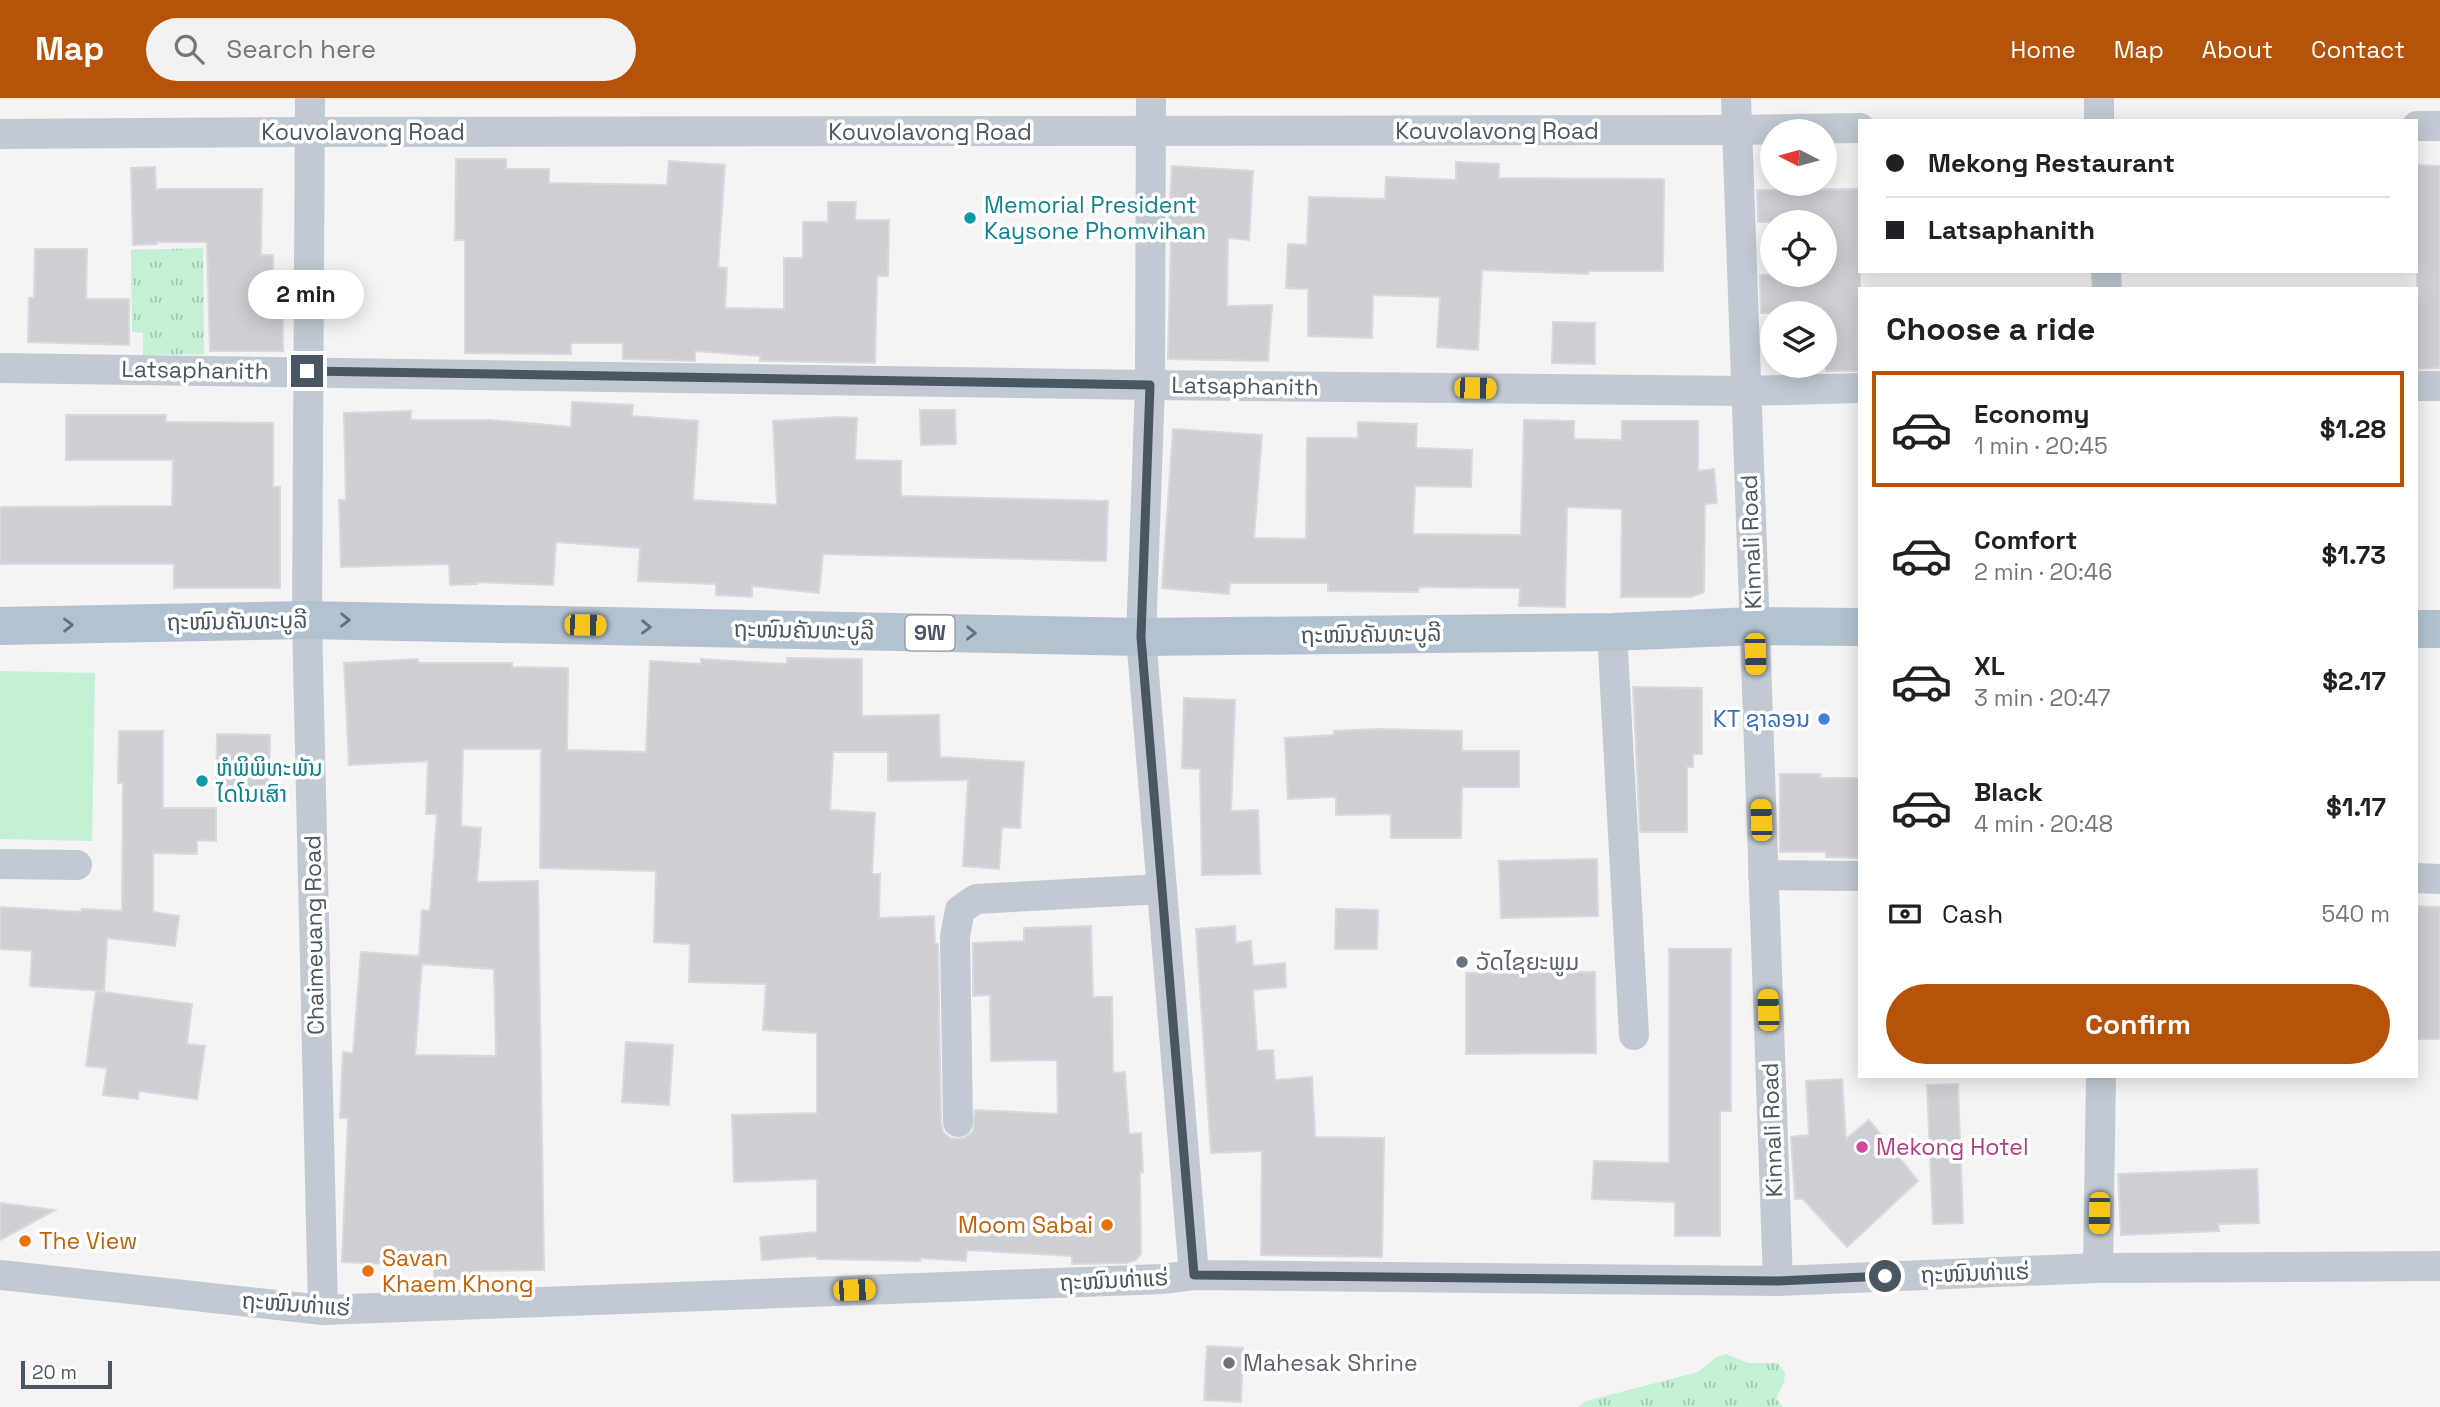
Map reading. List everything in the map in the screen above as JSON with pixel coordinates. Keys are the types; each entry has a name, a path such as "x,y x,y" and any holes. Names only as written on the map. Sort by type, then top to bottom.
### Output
{"main road":[{"name":"ຖະໜົນຄັນທະບູລີ","path":"0,626 307,620 1141,637 1612,632 1754,626 1858,627"},
{"path":"2418,629 2440,629"}],"street":[{"name":"Chaimeuang Road","path":"310,98 307,620 323,1310"},
{"path":"1151,98 1150,385 1141,637 1194,1275"},
{"name":"Kinnali Road","path":"1736,98 1778,1281"},
{"path":"2099,98 2099,119"},
{"path":"2418,126 2440,126"},
{"name":"Kouvolavong Road","path":"0,134 1858,128"},
{"name":"Latsaphanith","path":"0,368 1150,385 1746,391 1858,388"},
{"path":"2418,386 2440,386"},
{"path":"1612,632 1634,1035"},
{"path":"0,864 77,865"},
{"path":"1763,875 1858,876"},
{"path":"2418,878 2440,878"},
{"path":"958,1122 955,936 960,910 976,899 1162,888"},
{"path":"2098,1268 2101,1078"},
{"name":"ຖະໜົນທ່າແຮ່","path":"0,1275 323,1310 1162,1279 1194,1275 1778,1281 2098,1268 2440,1266"}],"green space":[{"path":"203,248 204,354 143,355 143,333 132,332 131,250"},
{"path":"0,671 95,673 92,841 0,839"},
{"path":"1726,1354 1748,1363 1778,1363 1785,1373 1784,1382 1776,1398 1783,1407 1578,1407 1586,1401 1698,1372 1715,1358"}],"building":[{"path":"456,159 506,159 506,169 549,169 549,183 667,185 669,161 725,165 718,267 727,268 725,308 784,309 784,258 803,258 803,222 828,222 828,202 856,202 855,220 889,220 888,276 877,276 875,363 760,361 760,356 695,351 695,361 623,359 623,343 571,343 571,354 465,353 465,240 455,240"},
{"path":"1456,162 1499,164 1499,178 1664,179 1663,271 1588,271 1588,274 1482,270 1478,350 1437,347 1440,297 1373,295 1372,338 1308,336 1308,289 1286,288 1288,244 1307,245 1309,197 1385,199 1386,177 1456,180"},
{"path":"2418,165 2440,166 2440,368 2418,369"},
{"path":"1172,166 1253,171 1249,240 1228,238 1227,306 1272,305 1268,361 1168,359 1171,235 1168,235"},
{"path":"155,167 156,189 262,189 261,255 273,255 273,304 283,304 283,351 210,351 207,242 133,245 131,168"},
{"path":"1838,189 1858,189 1858,371 1837,371 1837,301 1761,301 1760,287 1837,287 1837,210 1760,210 1758,222 1757,190 1760,190 1760,196 1838,196"},
{"path":"35,249 87,249 86,299 129,299 129,345 28,342 29,298 34,298"},
{"path":"1553,322 1595,323 1595,364 1552,363"},
{"path":"572,402 633,405 632,416 698,421 693,500 777,505 773,421 857,418 855,460 901,461 901,496 1108,501 1106,561 823,554 819,593 752,586 752,597 716,595 716,584 638,581 640,548 556,542 553,585 477,582 450,585 449,564 341,567 339,500 346,500 344,413 411,411 411,420 489,420 571,427"},
{"path":"920,410 955,410 956,444 921,445"},
{"path":"66,415 166,415 166,422 273,423 273,487 280,487 280,588 174,588 174,564 0,564 0,507 172,506 173,460 66,460"},
{"path":"1524,420 1574,421 1574,439 1622,440 1622,421 1698,421 1698,471 1714,469 1717,503 1705,504 1704,592 1691,597 1621,597 1622,509 1567,507 1565,607 1519,606 1520,588 1419,587 1418,592 1328,591 1328,583 1230,583 1229,594 1162,588 1173,429 1262,435 1254,538 1306,539 1307,438 1358,438 1358,422 1417,424 1416,448 1472,450 1471,487 1415,486 1413,534 1521,535"},
{"path":"787,658 862,659 862,716 939,715 940,757 1024,762 1020,828 1002,827 999,869 963,866 968,780 888,781 888,752 833,752 830,810 875,813 872,874 880,874 879,918 934,916 935,944 938,944 941,1122 943,1132 950,1138 966,1137 973,1131 975,1110 1058,1114 1057,1060 991,1061 990,995 973,996 973,943 1024,941 1024,928 1091,926 1093,997 1112,997 1113,1073 1125,1072 1129,1134 1141,1133 1141,1254 1136,1260 1127,1263 1072,1264 1072,1256 967,1250 966,1261 920,1258 920,1261 817,1259 817,1256 762,1260 760,1237 817,1232 817,1179 734,1182 732,1115 817,1113 817,1033 763,1030 766,984 689,982 690,944 654,942 656,871 540,868 541,749 463,749 461,826 481,828 477,882 538,881 544,1270 479,1271 479,1279 434,1279 434,1266 342,1262 348,1118 340,1118 343,1052 353,1053 361,952 419,956 422,910 430,911 437,814 426,814 428,761 349,765 344,663 418,659 418,663 512,663 512,667 568,668 567,750 646,752 650,661 701,664 701,659 787,664","holes":["422,964 494,969 496,1056 415,1055"]},
{"path":"1633,687 1702,688 1702,754 1693,754 1693,767 1687,767 1687,832 1640,832"},
{"path":"1184,698 1235,700 1231,811 1258,810 1260,874 1202,875 1200,769 1182,768"},
{"path":"119,731 163,731 163,808 216,808 216,841 197,840 197,854 153,853 153,912 179,916 175,946 107,938 104,991 30,986 32,951 0,949 0,907 82,912 82,909 122,911 123,783 118,783"},
{"path":"1334,731 1462,731 1462,751 1519,751 1519,787 1462,787 1461,838 1391,838 1391,814 1336,815 1336,797 1288,799 1285,738 1334,735"},
{"path":"217,734 270,735 269,801 216,799"},
{"path":"1780,774 1858,778 1858,858 1826,857 1826,852 1780,852"},
{"path":"1597,859 1598,916 1501,918 1499,861"},
{"path":"2418,906 2440,907 2440,1039 2418,1039"},
{"path":"1336,909 1378,910 1377,949 1335,949"},
{"path":"1235,926 1236,943 1251,941 1253,966 1285,963 1286,987 1253,990 1257,1051 1273,1050 1275,1080 1312,1077 1315,1137 1384,1138 1382,1257 1261,1255 1262,1151 1211,1153 1196,929"},
{"path":"1669,949 1731,949 1731,1111 1720,1111 1720,1236 1675,1236 1675,1202 1592,1199 1594,1161 1669,1163"},
{"path":"1595,972 1596,1053 1466,1054 1466,973"},
{"path":"96,991 192,1004 187,1044 205,1046 197,1099 139,1091 138,1099 103,1095 107,1068 86,1066"},
{"path":"626,1042 673,1045 669,1105 622,1102"},
{"path":"1842,1079 1846,1139 1869,1120 1918,1181 1847,1247 1803,1199 1795,1199 1791,1137 1809,1135 1806,1081"},
{"path":"1958,1084 1963,1223 1933,1224 1927,1085"},
{"path":"2257,1169 2259,1223 2218,1224 2219,1231 2121,1235 2118,1174"},
{"path":"0,1203 55,1210 0,1240"},
{"path":"1207,1346 1243,1348 1241,1402 1204,1400"}],"place":[{"name":"Memorial President Kaysone Phomvihan","path":"970,218"},
{"name":"KT ຊາລອນ","path":"1824,719"},
{"name":"ຫໍພິພິທະພັນ ໄດໂນເສົາ","path":"202,781"},
{"name":"ວັດໄຊຍະພູມ","path":"1462,962"},
{"name":"Mekong Hotel","path":"1862,1147"},
{"name":"Moom Sabai","path":"1107,1225"},
{"name":"The View","path":"25,1241"},
{"name":"Savan Khaem Khong","path":"368,1271"},
{"name":"Mahesak Shrine","path":"1229,1363"}],"route":[{"path":"307,371 1150,385 1141,637 1194,1275 1778,1281 1885,1276"}]}
